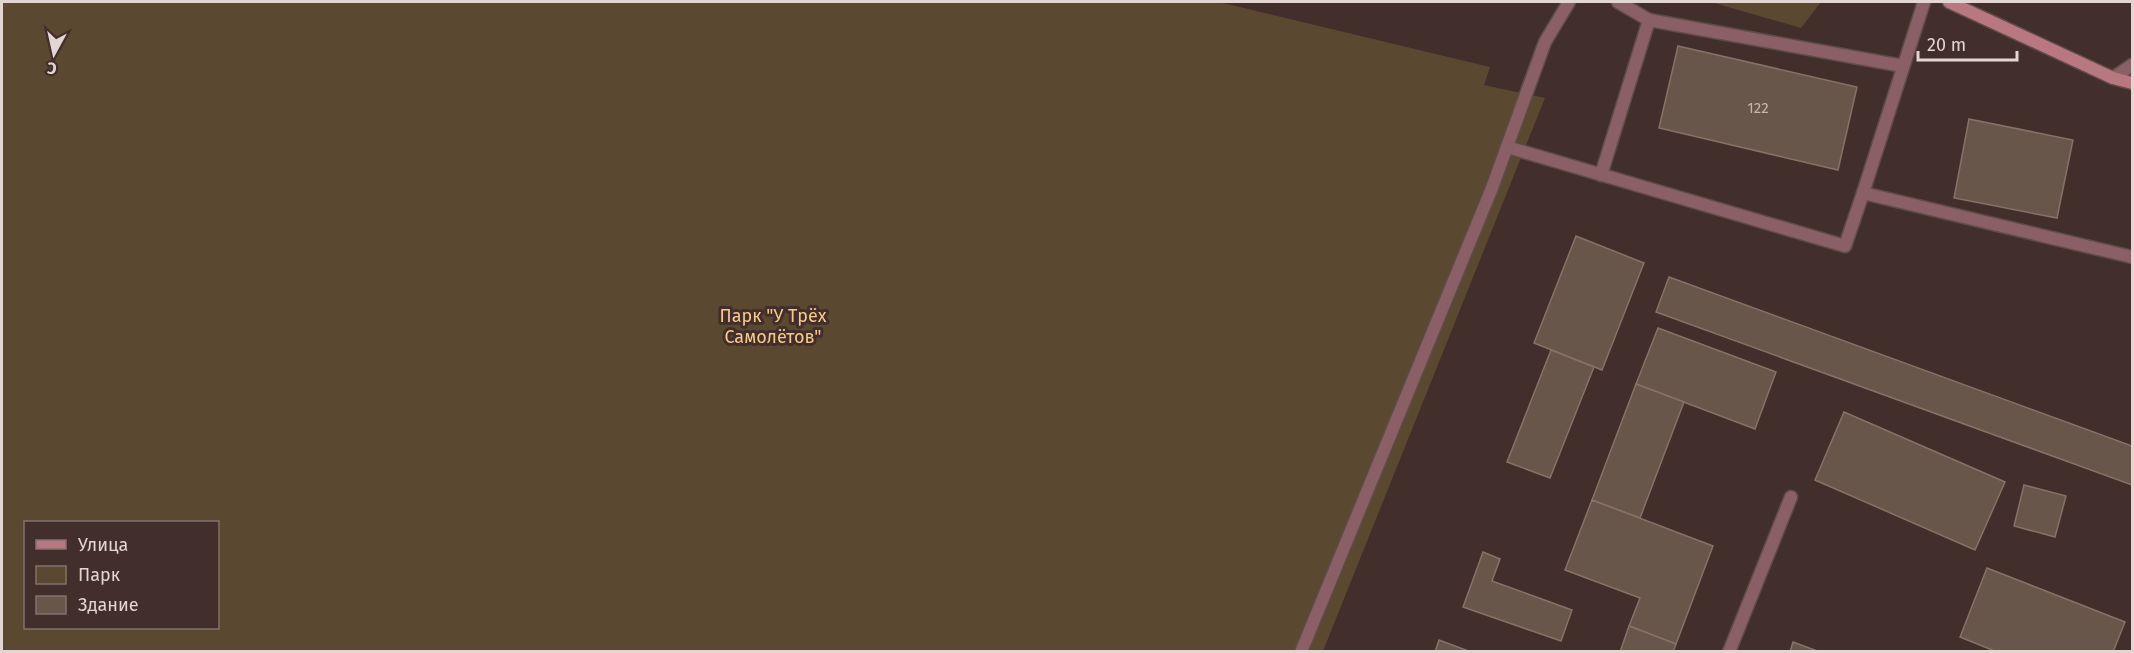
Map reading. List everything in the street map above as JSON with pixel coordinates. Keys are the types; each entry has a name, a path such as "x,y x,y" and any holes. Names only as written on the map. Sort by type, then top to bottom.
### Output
{"street":[{"path":"1301,651 1507,147 1545,42 1569,2"},
{"path":"1618,2 1649,20 1903,66"},
{"path":"1507,147 1845,246 1924,2"},
{"path":"1949,2 2113,78 2133,83"},
{"path":"1602,175 1649,20"},
{"path":"2113,78 2133,65"},
{"path":"1863,193 2133,257"},
{"path":"1729,651 1791,498"}],"green space":[{"name":"Парк \"У Трёх Самолётов\"","path":"2,2 1219,2 1490,67 1484,85 1545,98 1323,651 2,651"},
{"path":"1711,2 1821,2 1801,28"}],"building":[{"path":"1678,46 1857,87 1838,170 1659,128"},
{"path":"1969,119 2073,140 2057,218 1954,198"},
{"path":"1576,236 1644,263 1602,370 1534,343"},
{"path":"1669,277 2132,446 2132,485 1656,312"},
{"path":"1658,328 1776,372 1755,429 1636,384"},
{"path":"1551,350 1594,367 1550,478 1507,462"},
{"path":"1636,384 1684,402 1640,518 1592,500"},
{"path":"1844,412 2005,482 1975,550 1815,480"},
{"path":"2024,485 2066,496 2055,537 2014,526"},
{"path":"1592,500 1713,546 1676,644 1629,626 1640,598 1565,570"},
{"path":"1483,552 1500,559 1492,581 1572,610 1561,641 1463,607"},
{"path":"1987,568 2125,622 2113,652 1997,652 1960,637"},
{"path":"1629,626 1676,644 1673,652 1620,652"},
{"path":"1439,640 1471,652 1435,652"},
{"path":"1793,642 1820,652 1790,652"}]}
